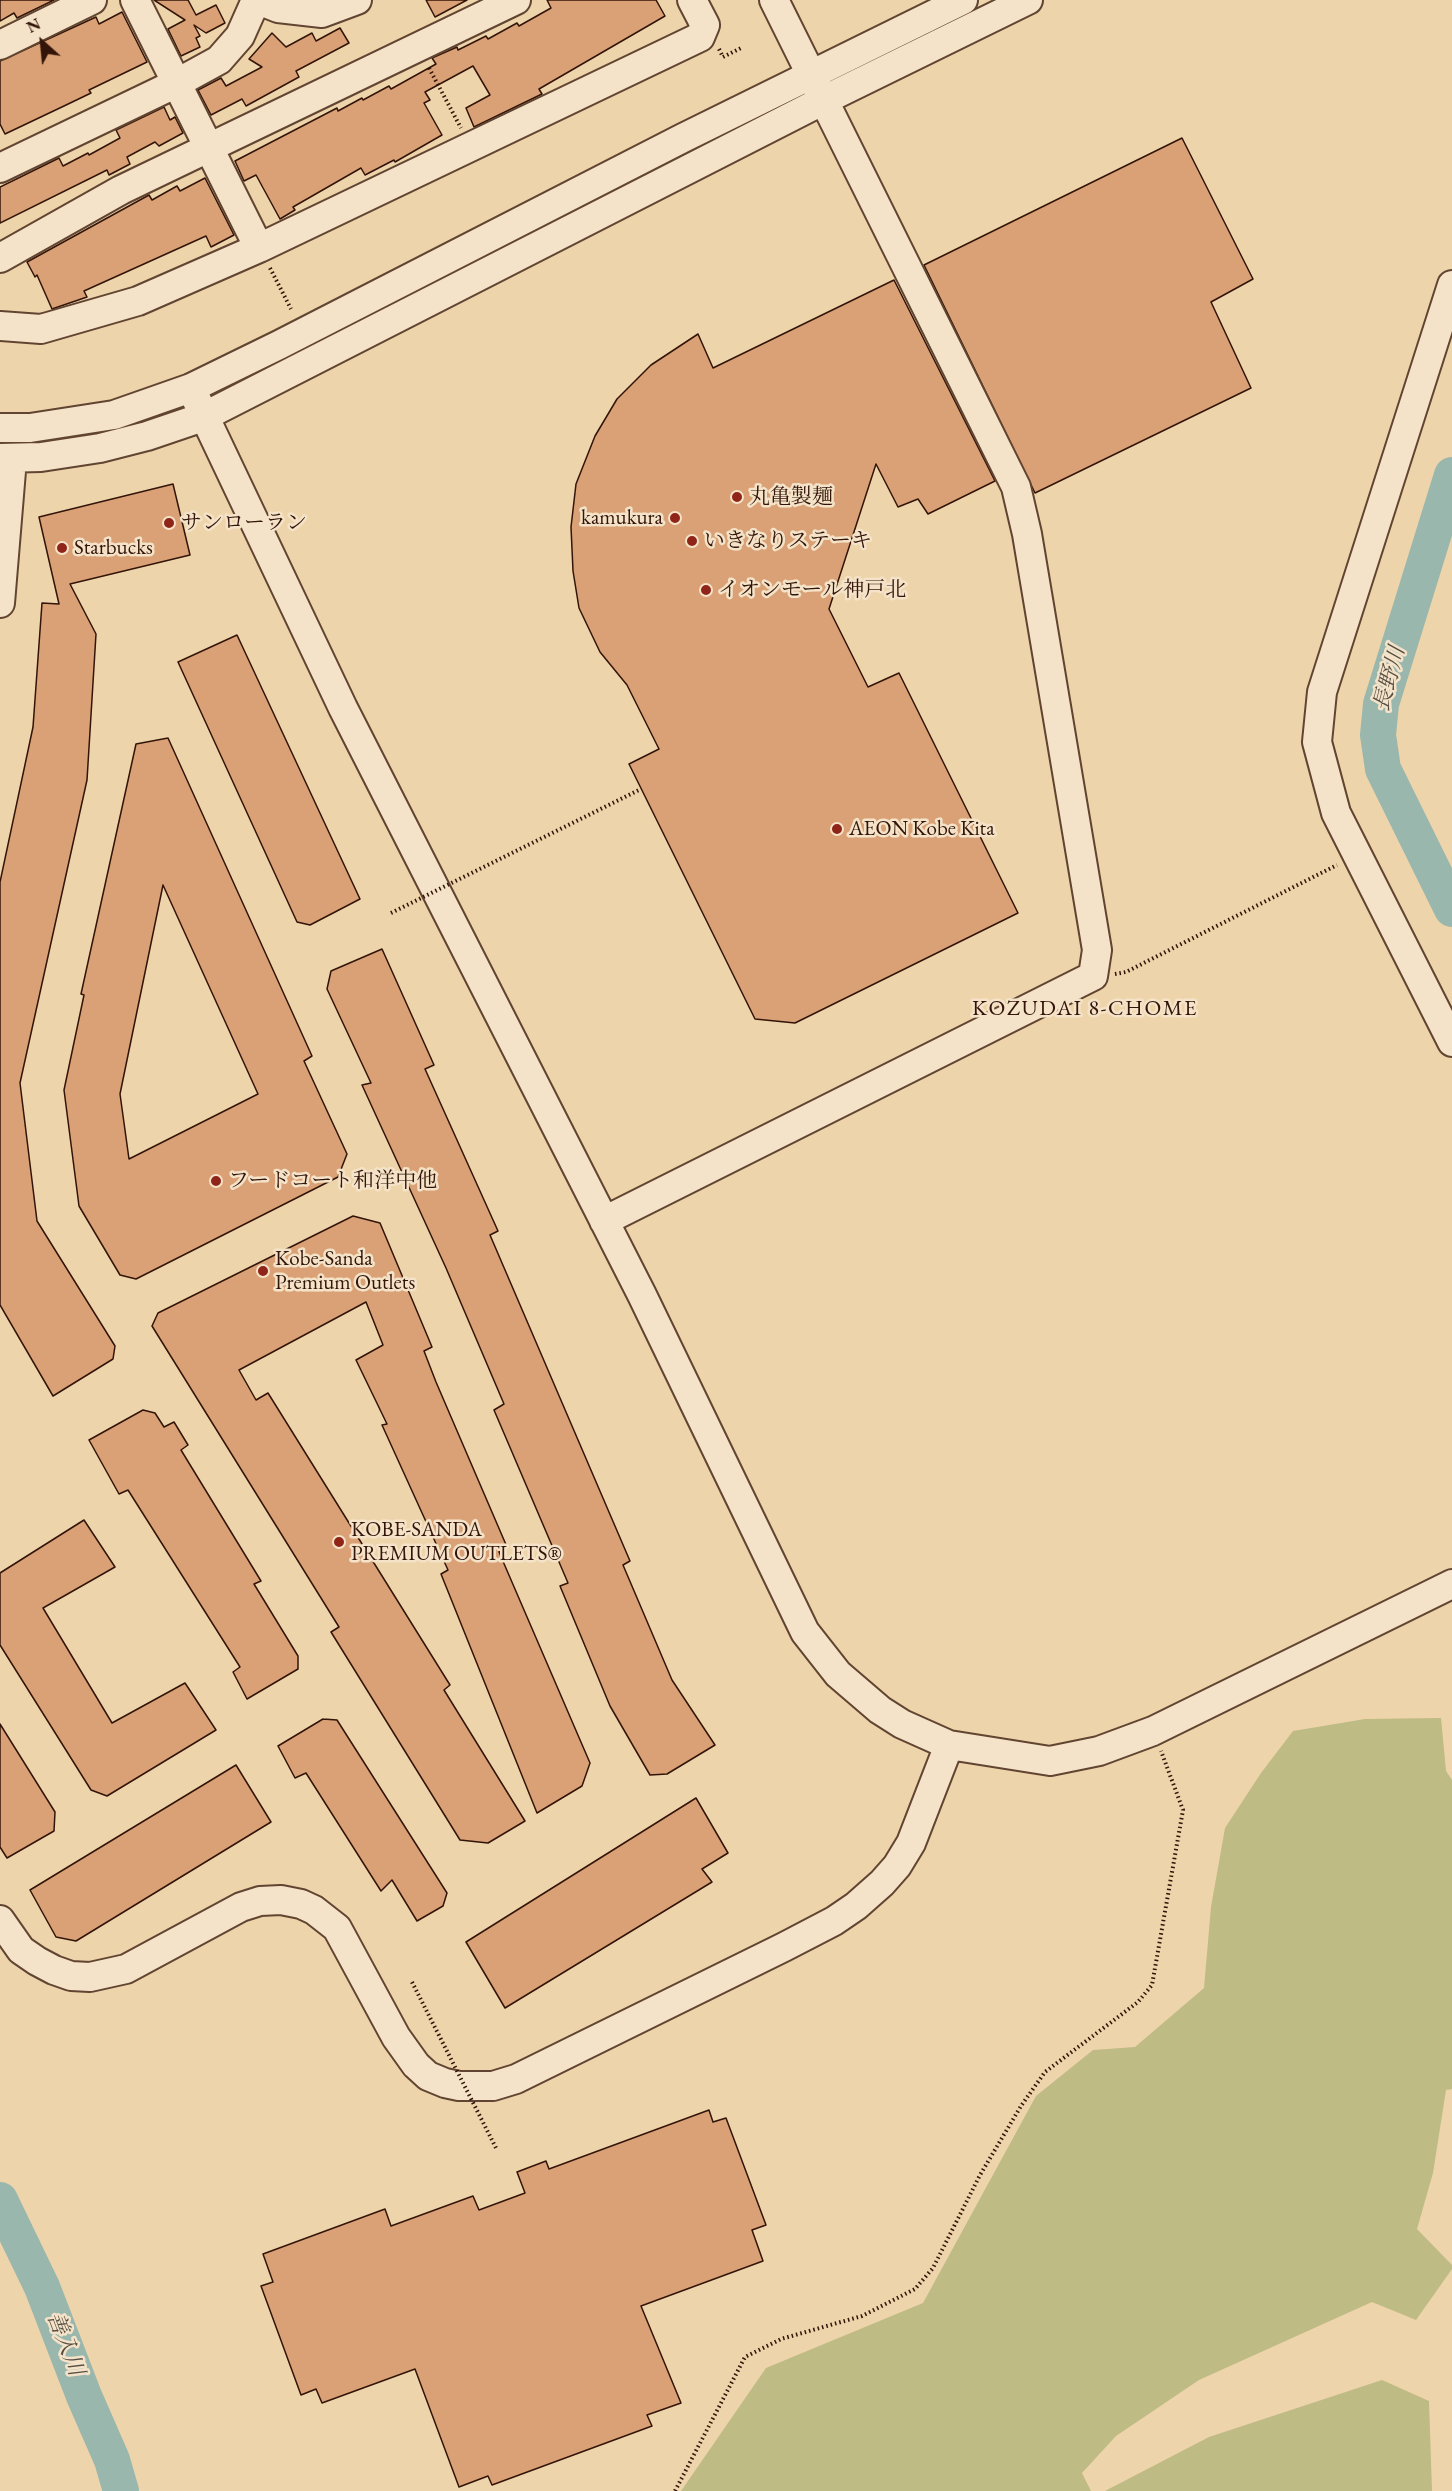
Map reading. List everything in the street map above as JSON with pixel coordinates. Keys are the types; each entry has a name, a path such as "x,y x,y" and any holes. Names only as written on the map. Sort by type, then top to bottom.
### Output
{"street":[{"path":"0,45 92,0"},
{"path":"135,0 260,248"},
{"path":"0,168 177,83 219,60 240,36 257,0 278,8 322,13 357,0"},
{"path":"0,258 121,190 516,0"},
{"path":"0,326 41,329 138,301 260,248 700,37 705,25 692,0"},
{"path":"604,1221 1093,976 1097,950 1027,534 1016,487 903,256 822,101 774,0"},
{"path":"0,428 30,428 114,416 191,387 279,345 683,138 963,0"},
{"path":"0,603 6,459 41,457 100,448 147,436 203,417 822,101 1029,0"},
{"path":"1452,285 1322,692 1317,742 1336,813 1452,1042"},
{"path":"191,387 203,417 343,708 604,1221 805,1632 838,1674 880,1710 902,1724 949,1745 1050,1761 1099,1751 1153,1731 1452,1584"},
{"path":"0,1920 21,1950 37,1961 71,1976 90,1977 126,1969 241,1907 260,1901 280,1900 301,1904 314,1910 337,1928 396,2037 416,2065 428,2076 445,2083 459,2086 493,2086 516,2079 784,1947 834,1921 856,1906 882,1883 897,1866 911,1844 949,1745"}],"path":[{"path":"418,46 471,147"},
{"path":"260,248 291,309"},
{"path":"391,913 641,789"},
{"path":"1093,976 1126,972 1358,855"},
{"path":"675,2491 745,2357 781,2339 862,2316 915,2289 933,2268 980,2175 1021,2106 1045,2072 1138,2002 1152,1985 1183,1810 1153,1731"},
{"path":"412,1982 497,2150"}],"shaded area":[{"path":"1441,1718 1446,1771 1452,1780 1452,2089 1446,2090 1433,2173 1417,2229 1452,2265 1452,2269 1416,2320 1372,2302 1199,2380 1116,2436 1082,2473 1091,2491 681,2491 766,2368 923,2303 1036,2096 1093,2050 1135,2047 1204,1988 1211,1907 1225,1828 1261,1773 1293,1731 1365,1719"},
{"path":"1382,2380 1429,2401 1432,2491 1105,2491 1209,2437"}],"building":[{"path":"0,0 54,0 17,18 14,13 0,21"},
{"path":"154,0 188,0 196,15 216,5 225,23 206,33 194,25 200,36 196,38 200,47 181,56 168,29 185,20"},
{"path":"426,0 467,0 435,17"},
{"path":"547,0 656,0 665,16 539,89 542,94 474,127 466,108 490,95 473,66 425,92 430,100 424,103 442,135 395,162 394,160 365,175 361,168 293,207 295,210 280,219 256,175 244,181 235,161 337,108 338,111 389,86 391,89 436,64 432,58 457,47 458,50 486,36 488,39 517,23 519,26 551,8"},
{"path":"122,12 147,62 89,90 91,93 5,134 0,124 0,61 96,17 99,24"},
{"path":"340,28 349,43 296,71 299,77 246,106 242,99 211,115 198,90 221,78 226,86 262,67 249,59 272,33 286,47 312,33 316,41"},
{"path":"164,107 170,120 175,117 183,133 159,146 155,142 127,157 130,164 109,175 107,170 0,223 0,187 59,158 63,166 88,153 89,155 120,138 116,130"},
{"path":"1182,138 1253,279 1211,302 1251,388 1035,493 924,265"},
{"path":"205,178 234,235 211,247 206,236 84,291 87,297 52,309 37,275 35,277 27,262 149,195 152,200 177,186 180,191"},
{"name":"イオンモール神戸北","path":"894,280 995,481 928,514 918,499 898,507 876,464 829,609 868,687 899,673 1018,913 795,1023 755,1019 629,764 659,749 627,685 600,652 579,608 573,571 571,527 576,484 595,436 617,399 651,365 698,334 713,368"},
{"path":"173,484 190,555 70,584 96,634 87,780 20,1083 37,1221 115,1346 113,1359 53,1396 0,1305 0,882 33,727 42,603 59,604 39,517"},
{"path":"237,635 360,899 310,925 297,922 178,662"},
{"path":"168,738 312,1056 304,1061 347,1154 338,1177 136,1279 120,1275 79,1206 64,1090 84,995 81,994 136,744","holes":["163,885 258,1094 129,1159 120,1094"]},
{"path":"382,949 434,1065 425,1069 498,1231 490,1235 630,1561 623,1565 672,1680 715,1745 667,1774 650,1775 610,1706 560,1586 568,1583 494,1410 504,1404 446,1268 362,1085 371,1083 327,989 331,971"},
{"path":"353,1216 380,1223 432,1347 424,1351 507,1547 499,1552 590,1763 582,1786 537,1813 441,1574 448,1570 382,1425 387,1424 356,1360 383,1345 366,1302 239,1370 256,1400 268,1393 450,1685 444,1690 525,1821 488,1843 460,1840 331,1632 339,1627 152,1326 158,1313"},
{"path":"143,1410 155,1413 164,1427 174,1422 188,1445 181,1450 261,1581 254,1584 298,1656 298,1669 247,1699 233,1672 240,1667 128,1490 119,1494 89,1440"},
{"path":"84,1520 115,1567 43,1608 112,1723 185,1683 216,1730 107,1796 91,1790 0,1645 0,1573"},
{"path":"323,1719 337,1720 447,1893 443,1906 417,1921 392,1880 381,1891 306,1773 295,1778 278,1746"},
{"path":"0,1724 55,1812 54,1831 7,1858 0,1847"},
{"path":"236,1765 271,1822 76,1941 56,1937 30,1890"},
{"path":"696,1798 728,1853 702,1869 712,1882 505,2008 466,1942"},
{"path":"709,2110 713,2122 726,2118 766,2225 752,2230 763,2261 641,2306 681,2403 647,2415 652,2426 492,2485 488,2476 459,2487 415,2369 322,2403 316,2389 301,2395 261,2286 273,2282 263,2254 385,2209 391,2226 473,2196 479,2210 525,2193 517,2172 546,2161 549,2169"}],"waterway":[{"name":"長野川","path":"1452,475 1381,704 1378,735 1383,769 1452,909"},
{"name":"善入川","path":"0,2200 42,2287 84,2396 112,2460 121,2491"}],"place":[{"name":"丸亀製麺","path":"737,497"},
{"name":"kamukura","path":"675,518"},
{"name":"サンローラン","path":"169,523"},
{"name":"いきなりステーキ","path":"692,541"},
{"name":"Starbucks","path":"62,548"},
{"name":"イオンモール神戸北","path":"706,590"},
{"name":"AEON Kobe Kita","path":"837,829"},
{"name":"フードコート和洋中他","path":"216,1181"},
{"name":"Kobe-Sanda Premium Outlets","path":"263,1271"},
{"name":"KOBE-SANDA PREMIUM OUTLETS®","path":"339,1542"}],"district":[{"name":"KOZUDAI 8-CHOME","path":"1085,1009"}]}
